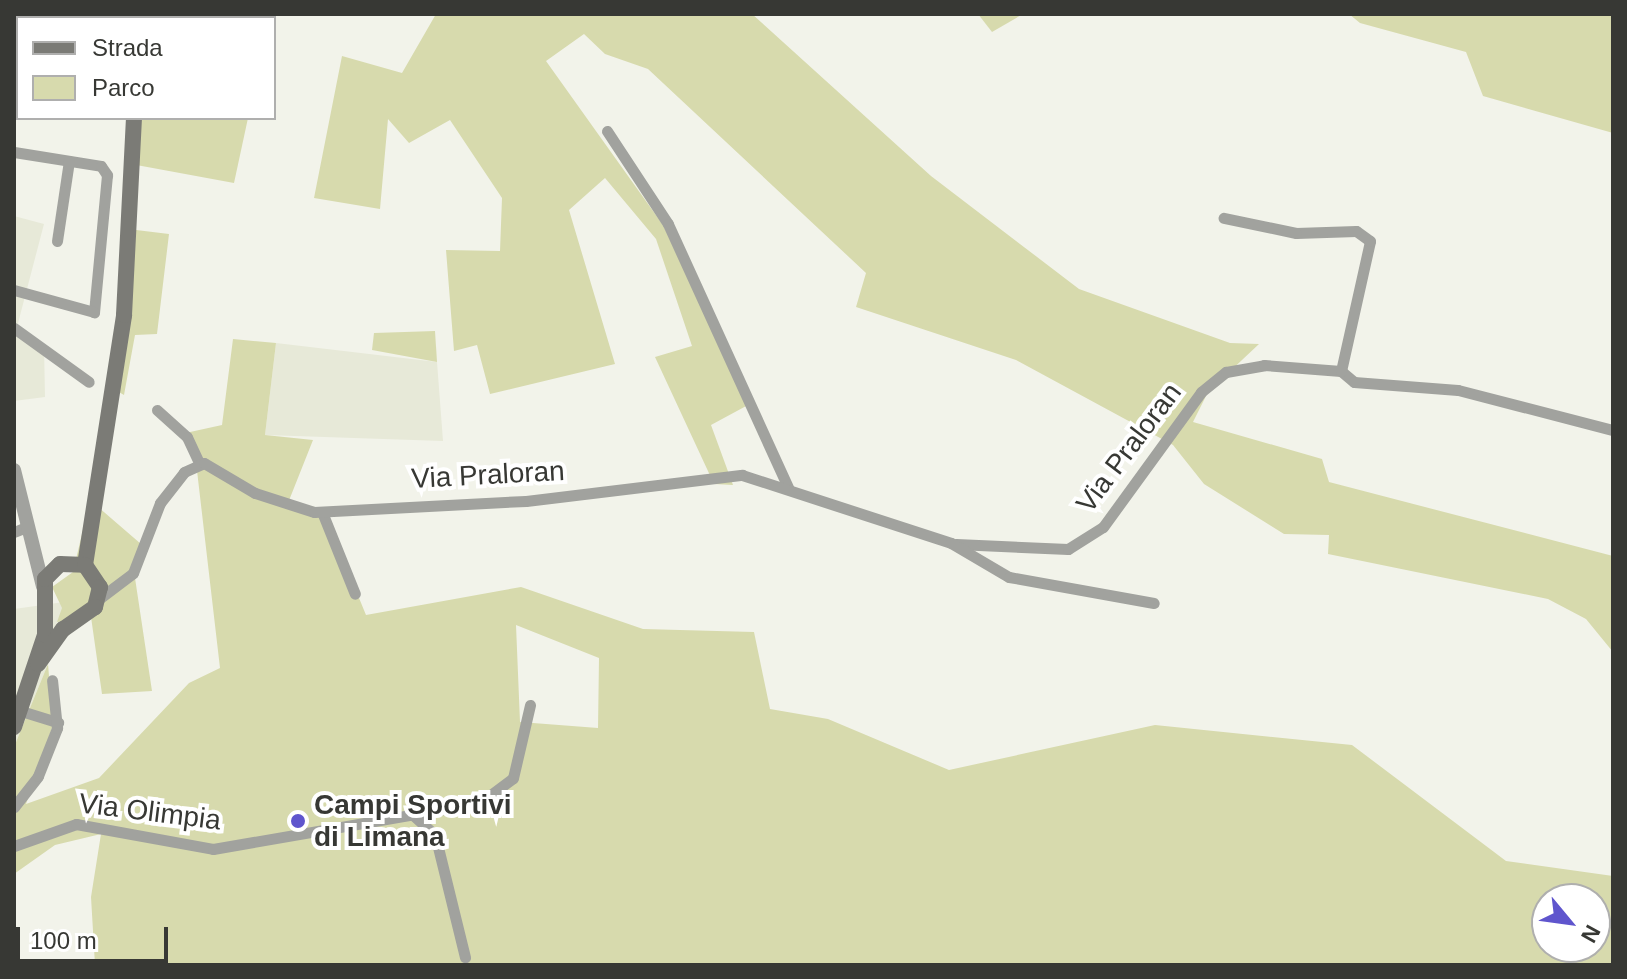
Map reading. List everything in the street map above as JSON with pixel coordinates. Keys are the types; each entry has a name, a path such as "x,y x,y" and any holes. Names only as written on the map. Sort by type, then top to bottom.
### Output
{"main road":[{"path":"38,664 74,619 99,599 90,571 88,523 122,330 134,120"},
{"path":"17,719 38,664 48,607 43,586 88,523"},
{"path":"60,565 90,571"},
{"path":"48,607 74,619"}],"street":[{"path":"607,131 668,224 789,489"},
{"path":"14,152 69,161 107,172 95,310 86,315 14,290"},
{"path":"57,241 69,161"},
{"path":"1224,218 1296,233 1356,231 1370,241 1341,371"},
{"path":"14,328 89,382"},
{"name":"Via Praloran","path":"951,543 1068,549 1115,513 1201,392 1226,372 1264,365 1341,371 1354,382 1458,390 1613,430"},
{"path":"99,599 125,580 160,503 199,463 191,442 157,410"},
{"name":"Via Praloran","path":"199,463 264,497 322,512 526,501 742,475 951,543 1009,577 1154,603"},
{"path":"14,470 19,530 30,546 43,586"},
{"path":"322,512 355,594"},
{"path":"30,546 60,565"},
{"path":"90,571 125,580"},
{"path":"14,807 38,776 58,722 52,680"},
{"name":"Via Olimpia","path":"14,846 76,824 213,849 480,803 513,778 530,705"},
{"path":"17,719 58,722"},
{"path":"414,816 435,835 465,957"}],"shaded area":[{"path":"14,216 44,224 17,327 44,346 45,397 14,401"},
{"path":"276,343 437,362 443,441 265,435"},
{"path":"64,602 48,664 14,747 14,609"}],"green space":[{"path":"436,14 752,14 931,176 1079,289 1230,343 1259,344 1208,392 1193,422 1322,459 1329,482 1613,556 1613,652 1586,619 1548,599 1328,554 1329,535 1284,534 1204,484 1173,445 1016,360 856,307 866,273 648,69 605,54 584,34 546,61 663,225 748,405 711,425 733,485 714,484 655,357 692,346 656,239 605,178 569,210 615,364 490,394 477,345 454,351 446,250 500,251 502,198 450,120 409,143 388,119 380,209 314,198 342,56 402,73"},
{"path":"978,14 1023,14 992,32"},
{"path":"1349,14 1613,14 1613,133 1483,96 1466,52 1360,23"},
{"path":"131,120 248,120 234,183 131,164"},
{"path":"128,229 169,234 157,334 135,335 124,395 117,391"},
{"path":"435,331 437,362 372,350 374,333"},
{"path":"233,339 276,343 265,435 313,440 288,503 322,508 366,615 521,587 643,629 754,632 770,709 828,719 949,770 1155,725 1352,745 1506,861 1613,876 1613,965 95,965 91,897 101,834 55,845 14,874 14,747 48,664 53,725 26,804 99,778 189,683 220,668 196,462 181,434 222,425","holes":["516,625 599,658 598,728 520,722"]},
{"path":"90,500 141,544 135,578 152,691 102,694 91,617 57,622 62,608 52,587 73,572"}],"place":[{"name":"Campi Sportivi di Limana","path":"298,821"}]}
